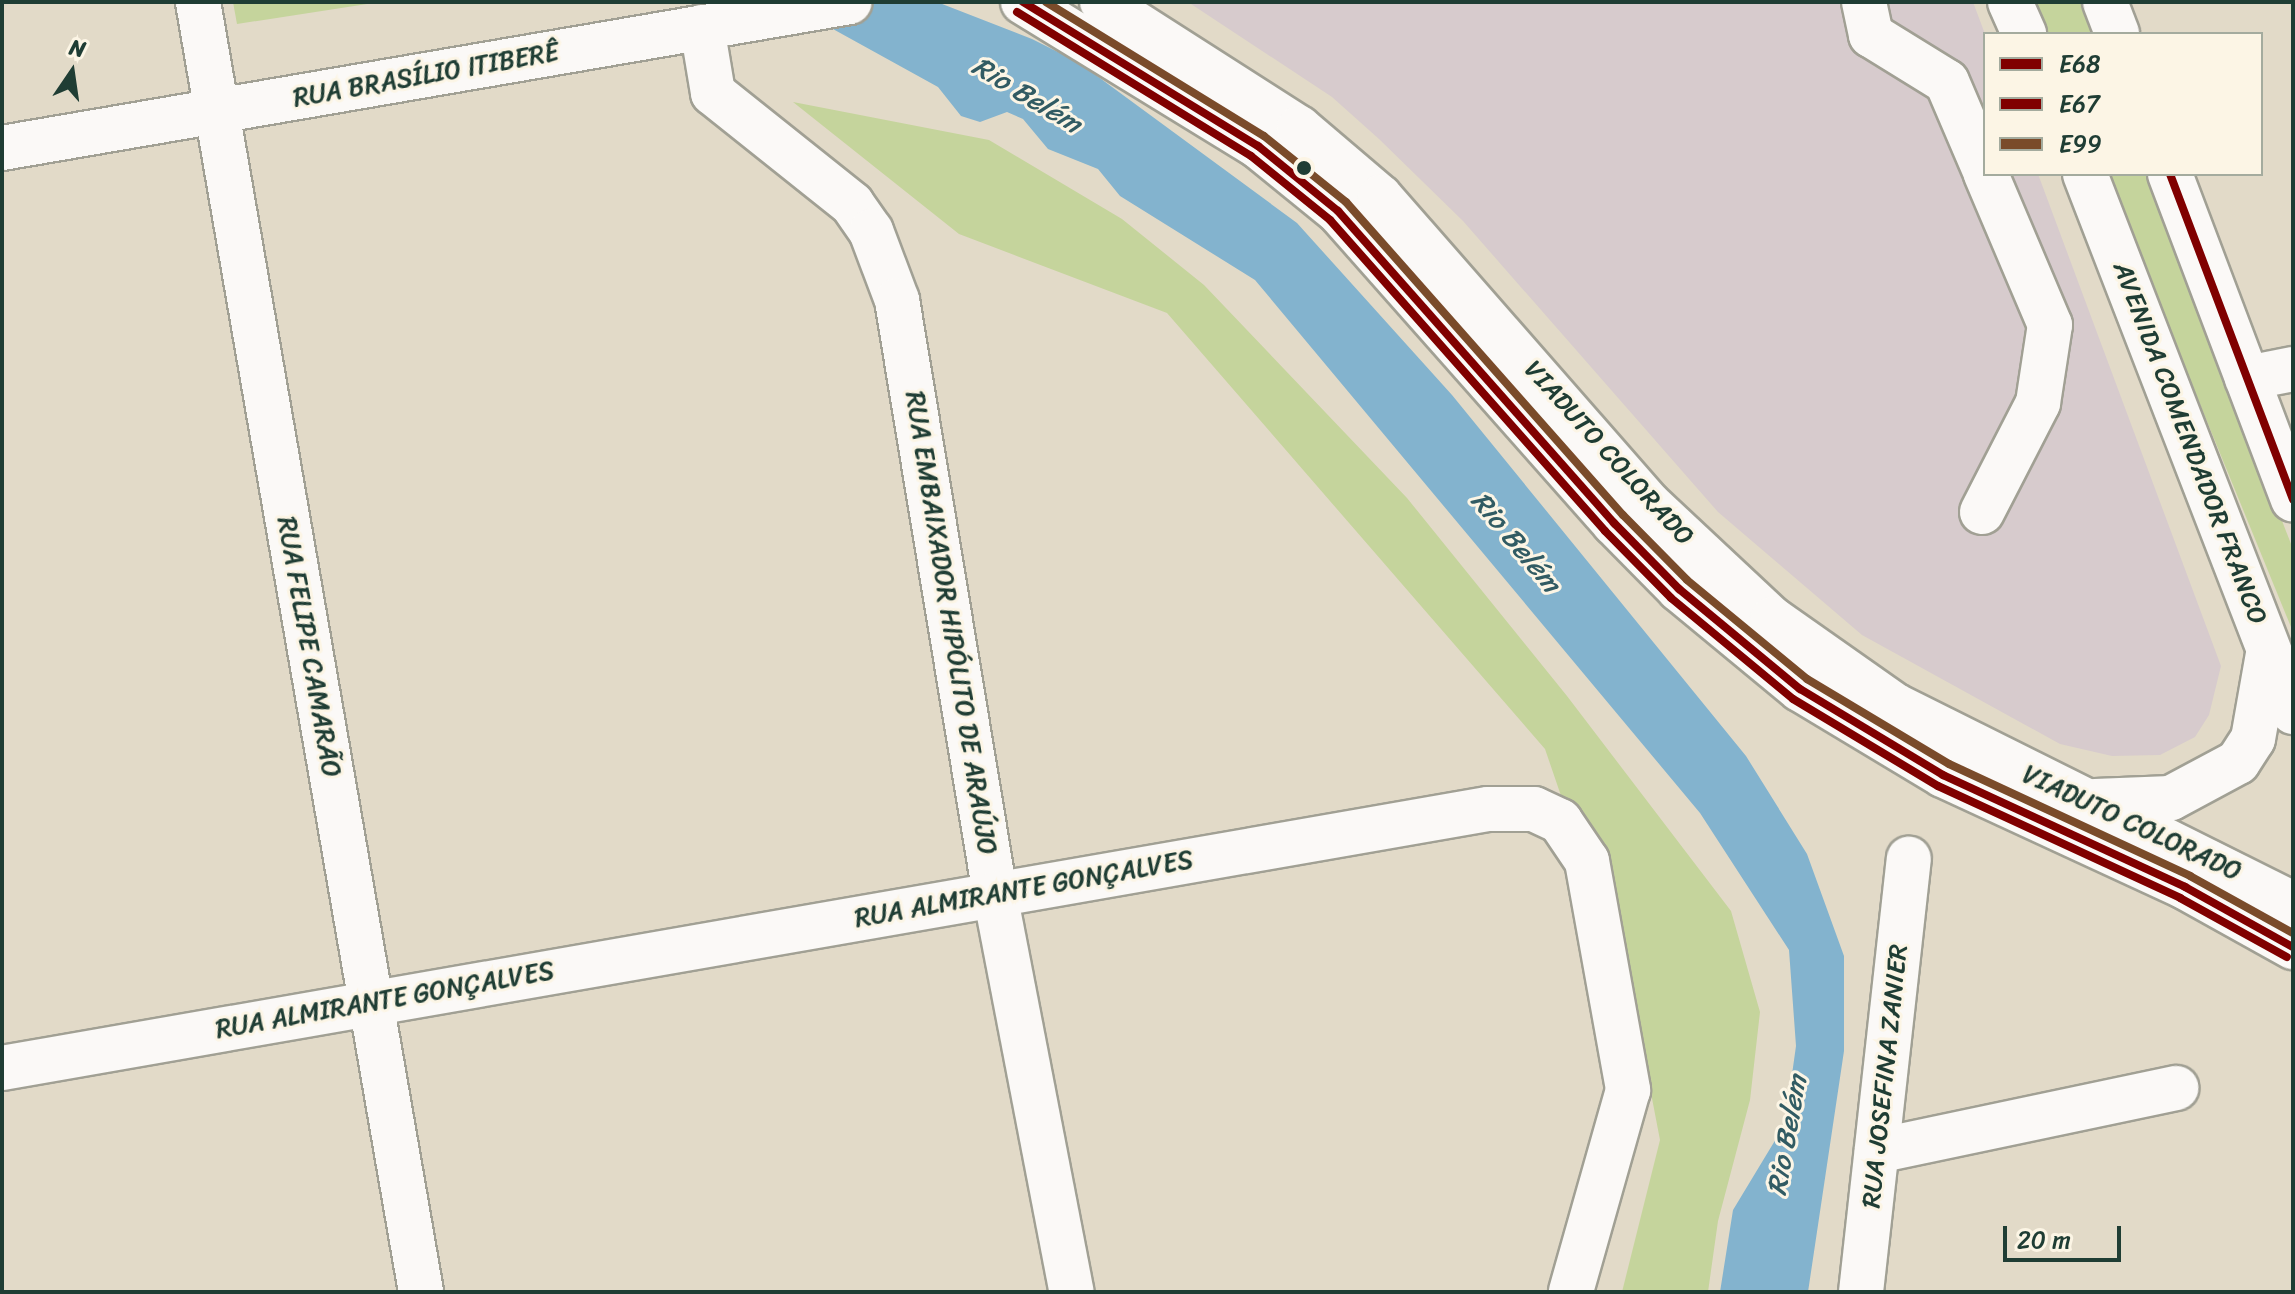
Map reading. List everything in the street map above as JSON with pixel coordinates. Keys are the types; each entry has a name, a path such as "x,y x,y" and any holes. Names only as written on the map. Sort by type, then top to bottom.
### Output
{"street":[{"name":"RUA FELIPE CAMARÃO","path":"198,2 421,1292"},
{"path":"702,27 752,2"},
{"name":"RUA BRASÍLIO ITIBERÊ","path":"2,148 850,2"},
{"name":"VIADUTO COLORADO","path":"1023,2 1258,146 1338,211 1614,523 1679,589 1800,689 1933,770 2185,887 2293,947"},
{"name":"VIADUTO COLORADO","path":"1102,2 1299,128 1380,197 1649,504 1772,619 1896,706 2293,904"},
{"path":"1864,2 1871,35 1947,82 1983,165"},
{"path":"2010,2 2023,32"},
{"path":"2105,2 2116,32"},
{"name":"RUA EMBAIXADOR HIPÓLITO DE ARAÚJO","path":"702,27 713,93 852,204 871,231 897,300 995,894 1072,1292"},
{"path":"1982,512 2038,403 2050,325 1988,176"},
{"name":"AVENIDA COMENDADOR FRANCO","path":"2086,176 2293,712"},
{"path":"2171,176 2293,500"},
{"path":"2247,378 2293,369"},
{"path":"2087,801 2171,798 2238,762 2253,739 2268,647"},
{"name":"RUA ALMIRANTE GONÇALVES","path":"2,1068 1488,809 1534,809 1560,821 1587,861 1628,1090 1571,1292"},
{"name":"RUA JOSEFINA ZANIER","path":"1861,1292 1909,859"},
{"path":"1877,1151 2176,1088"}],"shaded area":[{"path":"1188,2 1973,2 1984,32 1983,176 2039,176 2221,666 2209,715 2195,737 2160,755 2112,756 2060,744 1862,635 1718,512 1463,221 1332,97"}],"green space":[{"path":"233,2 380,2 237,24"},
{"path":"2036,2 2080,2 2092,32 2048,32"},
{"path":"793,102 989,140 1122,219 1204,285 1407,498 1567,696 1731,911 1760,1012 1750,1100 1718,1221 1708,1292 1622,1292 1660,1140 1636,1015 1545,749 1167,313 959,234"},
{"path":"2107,176 2148,176 2293,549 2293,632"}],"water":[{"name":"Rio Belém","path":"784,2 937,2 1032,39 1078,62 1297,223 1452,395 1746,756 1807,854 1844,956 1844,1051 1808,1292 1720,1292 1733,1210 1785,1124 1796,1046 1789,950 1700,813 1255,280 1120,196 1098,169 1048,149 1023,119 1007,112 980,122 961,116 938,87"}],"transit line":[{"name":"E68","path":"1023,2 1258,146 1338,211 1614,523 1679,589 1800,689 1943,775 2185,887 2293,947"},
{"name":"E99","path":"1046,2 1264,136 1346,202 1623,515 1687,580 1807,679 1949,764 2190,876 2293,933"},
{"name":"E67","path":"1017,12 1251,156 1330,220 1605,531 1671,598 1793,699 1938,786 2180,898 2287,957"},
{"name":"E68","path":"2171,176 2293,500"}]}
